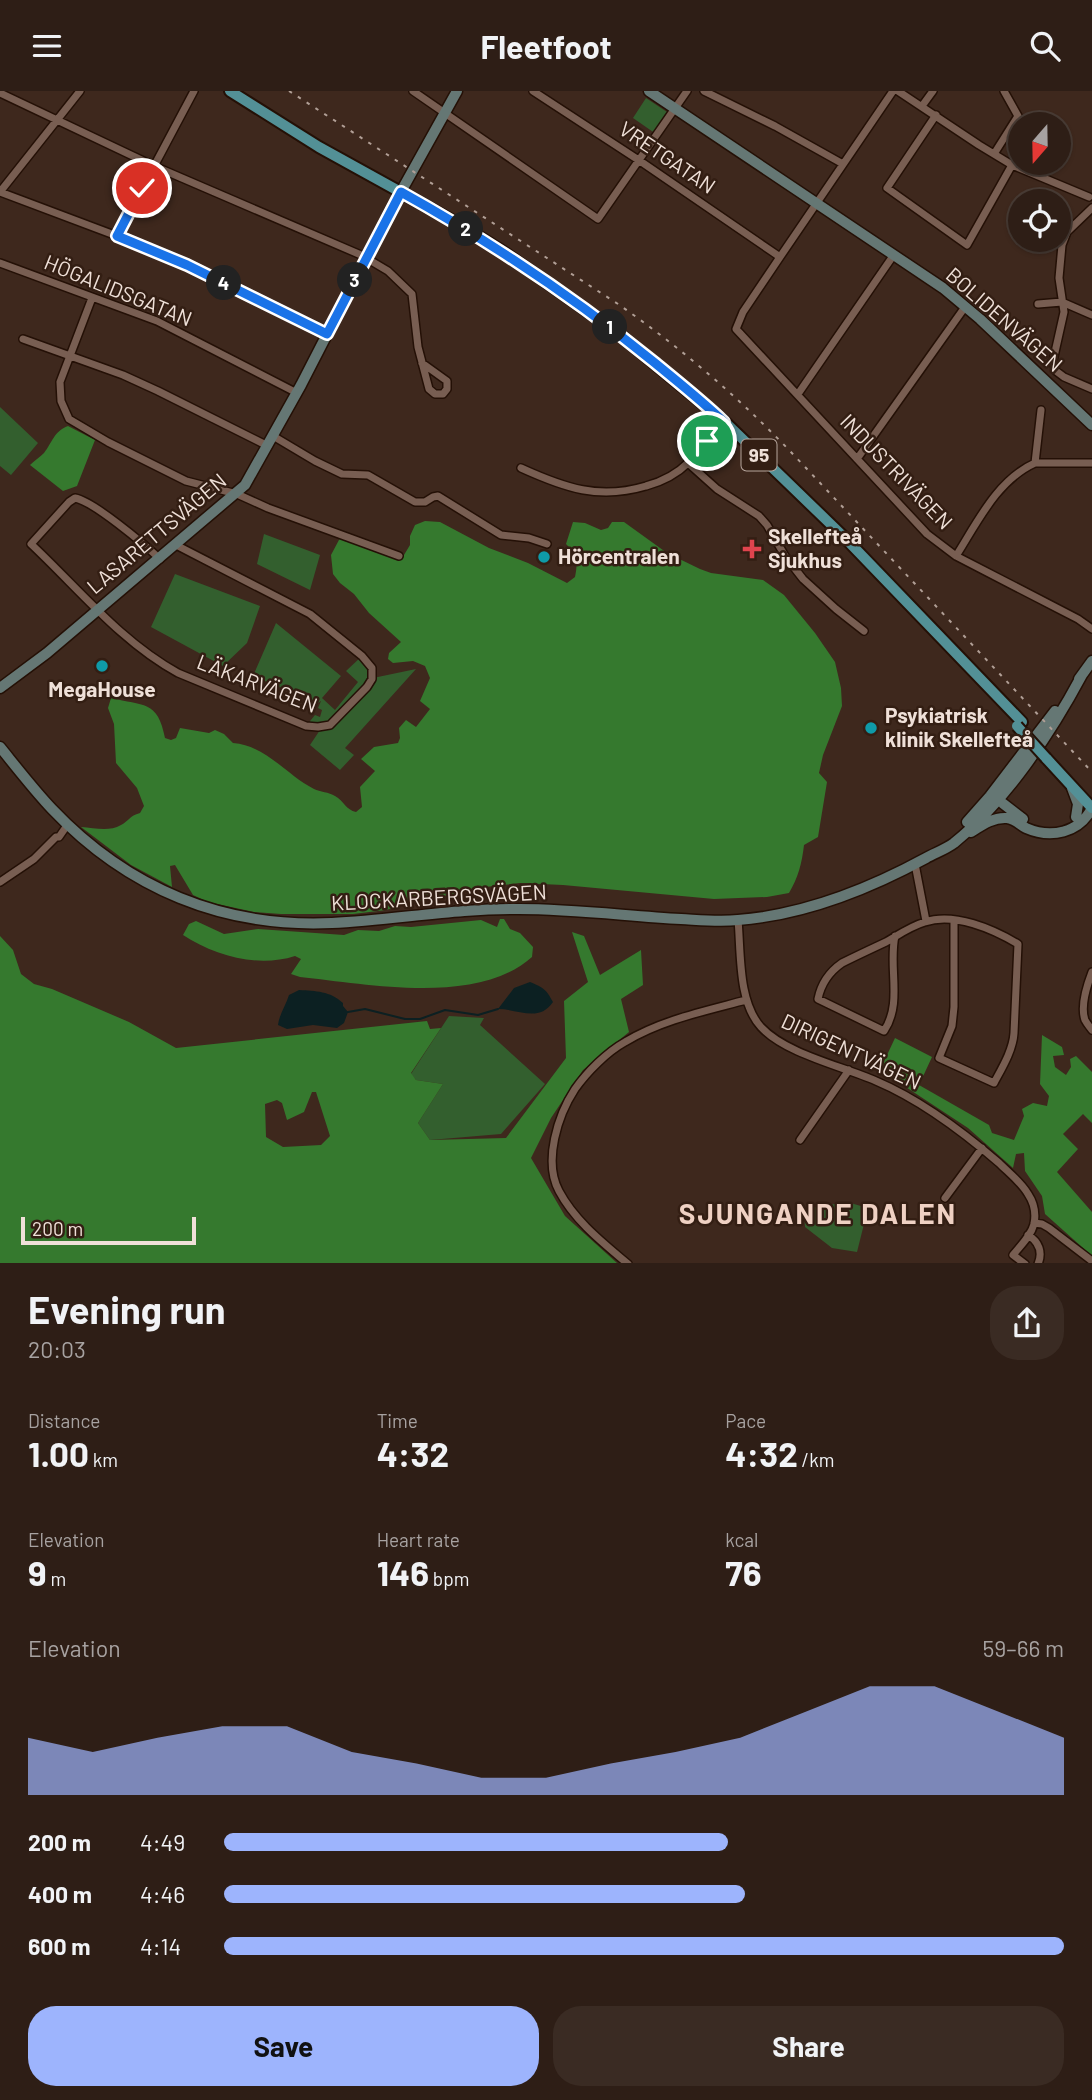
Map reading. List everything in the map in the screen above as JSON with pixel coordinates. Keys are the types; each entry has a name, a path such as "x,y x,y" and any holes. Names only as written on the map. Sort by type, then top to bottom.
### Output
{"main road":[{"name":"95","path":"230,91 311,143 462,226 614,330 724,422 846,539 1092,800"},
{"name":"LASARETTSVÄGEN","path":"3,688 245,485 297,393 366,258 457,91"},
{"name":"BOLIDENVÄGEN","path":"649,91 943,288 1092,425"},
{"name":"KLOCKARBERGSVÄGEN","path":"930,856 1016,777 1065,707 1092,661"},
{"name":"KLOCKARBERGSVÄGEN","path":"0,747 46,802 96,850 119,867 199,906 239,917 283,923 333,923 518,909 738,920 784,913 888,878 930,856 950,845 969,829 992,799"},
{"name":"95","path":"1048,755 1092,808"},
{"path":"1070,784 1078,804 1076,817"},
{"path":"992,799 1001,802 1028,822 1048,829 1063,827 1086,809 1092,808"},
{"path":"992,799 1015,820 1036,831 1055,834 1074,828 1092,808"},
{"path":"950,845 994,820 1015,820"}],"street":[{"path":"80,91 0,192 187,265 327,334"},
{"path":"117,236 194,91"},
{"path":"413,91 598,219 687,91"},
{"name":"VRETGATAN","path":"533,91 780,257"},
{"path":"704,91 775,125 843,164"},
{"path":"780,257 896,91 1008,163"},
{"path":"922,107 933,91"},
{"path":"994,154 1018,116 1004,91"},
{"path":"0,93 154,166 366,258 388,271 412,295 418,347 422,363 429,389 435,394 443,394 449,384 447,381 422,363"},
{"path":"936,115 887,188 967,245 1008,172"},
{"path":"1038,175 1090,195 1089,203 1092,207 1067,232 1062,245 1059,278 1064,312 1053,361 1056,371 1064,377 1092,389"},
{"path":"798,394 894,256"},
{"name":"INDUSTRIVÄGEN","path":"780,257 743,312 736,329 927,534 956,556 1078,619 1092,629"},
{"name":"HÖGALIDSGATAN","path":"0,263 157,321 297,393"},
{"path":"92,298 60,383 61,401 69,419 186,481 237,494 399,556"},
{"path":"1038,304 1062,302 1092,315"},
{"path":"857,460 965,307"},
{"path":"23,339 158,391 342,474 372,477 415,502 425,502 438,496 501,535 529,538 547,544"},
{"path":"1034,463 1041,410"},
{"path":"521,468 564,486 602,494 620,493 660,482 688,463 724,422"},
{"path":"688,463 717,489 759,516 803,579 822,598 864,631"},
{"path":"956,556 998,491 1028,466 1034,463 1092,463"},
{"path":"98,609 31,544 75,498 97,510 160,559"},
{"name":"LÄKARVÄGEN","path":"98,609 159,663 306,726 330,725 367,687 372,679 372,668 362,656 326,626 293,605 176,545"},
{"path":"0,882 34,859 59,837 68,824"},
{"path":"915,864 926,921"},
{"name":"DIRIGENTVÄGEN","path":"738,920 746,1000 760,1026 790,1047 877,1081 927,1108 982,1148 1017,1180 1028,1194 1034,1208 1034,1223"},
{"path":"895,936 892,949 893,1011 884,1031 818,999 820,990 833,969 895,936 926,921 954,920 977,924 1018,944 1014,1040 994,1083 939,1058 952,1025 954,1007 954,920"},
{"path":"1092,972 1084,1007 1085,1019 1092,1030"},
{"path":"628,1263 576,1217 557,1188 552,1161 558,1126 569,1099 603,1059 622,1043 656,1027 746,1000"},
{"path":"800,1140 849,1070"},
{"path":"945,1198 982,1148"},
{"path":"1025,1263 1013,1255 1034,1223 1049,1228 1092,1261"},
{"path":"1028,1235 1040,1247 1041,1256 1038,1263"}],"green space":[{"path":"646,98 670,114 656,134 633,118"},
{"path":"0,407 38,443 11,475 0,466"},
{"path":"68,426 95,440 77,486 63,491 30,465 44,453 56,434"},
{"path":"425,521 440,522 489,548 528,563 567,583 575,577 576,567 576,559 566,544 573,522 585,523 601,530 608,528 612,522 624,522 667,553 700,569 763,580 784,595 835,662 842,706 819,773 827,782 818,837 804,845 799,870 789,893 767,897 714,899 520,883 485,887 386,910 353,914 254,912 208,902 193,895 175,865 170,866 172,887 131,865 81,827 116,827 140,813 144,806 137,788 116,763 114,724 108,708 111,698 140,704 153,711 162,726 165,738 176,738 180,728 209,733 215,730 233,743 256,749 304,783 335,796 353,811 356,812 362,807 360,787 375,771 361,759 374,747 398,743 399,728 406,720 416,727 430,709 420,701 430,678 425,666 413,661 393,663 388,659 389,653 401,642 340,583 333,574 331,555 340,538 401,560 410,545 410,536 415,525"},
{"path":"264,534 320,555 310,590 257,564"},
{"path":"175,574 260,606 247,643 223,666 151,627"},
{"path":"276,623 341,676 322,698 335,710 358,682 346,671 362,656 372,668 373,678 416,669 345,748 354,755 340,770 310,745 322,727 306,726 315,715 320,717 322,710 318,708 321,701 318,703 253,676"},
{"path":"500,919 504,919 510,929 520,933 533,947 532,957 509,972 482,982 452,987 389,987 300,977 291,974 301,959 295,956 266,961 237,958 209,949 183,935 189,924 196,921 224,934 258,929 344,935 358,930 379,931 395,926 411,927 481,920 497,927"},
{"path":"572,932 584,936 600,975 641,950 643,985 621,999 629,1032 583,1070 551,1118 531,1158 565,1216 617,1263 0,1263 0,936 13,950 21,974 34,984 129,1022 176,1048 427,1021 430,1029 441,1028 411,1073 416,1080 443,1084 418,1123 430,1140 506,1138 566,1058 564,1001 588,982","holes":["312,1092 316,1092 330,1136 321,1145 283,1147 266,1137 265,1104 277,1100 282,1103 287,1120 304,1112"]},
{"path":"449,1016 484,1018 480,1025 545,1084 501,1134 430,1140 418,1123 443,1084 416,1080 411,1074"},
{"path":"1042,1035 1062,1047 1064,1055 1053,1056 1055,1067 1066,1075 1071,1067 1070,1059 1076,1056 1092,1072 1092,1123 1083,1114 1063,1134 1078,1149 1057,1172 1092,1212 1092,1256 1045,1214 1042,1196 1025,1171 1024,1153 1016,1154 1013,1168 968,1128 880,1070 895,1038 932,1057 919,1085 989,1125 992,1133 1014,1140 1024,1116 1022,1109 1033,1103 1047,1106 1049,1096 1040,1084"},
{"path":"847,1202 868,1208 857,1252 832,1248 805,1227 804,1209"}],"water":[{"path":"530,982 548,994 553,1002 547,1008 535,1013 498,1009 514,988"},
{"path":"299,990 323,992 338,999 348,1012 344,1023 337,1028 313,1025 287,1029 278,1025 289,995"}],"waterway":[{"path":"348,1012 365,1009 405,1019 420,1019 445,1010 478,1015 498,1009"}],"railway":[{"path":"289,91 618,304 708,373 790,451 1092,772"}],"place":[{"name":"Skellefteå Sjukhus","path":"752,549"},
{"name":"Hörcentralen","path":"544,557"},
{"name":"MegaHouse","path":"102,666"},
{"name":"Psykiatrisk klinik Skellefteå","path":"871,728"}],"district":[{"name":"SJUNGANDE DALEN","path":"818,1214"}],"route":[{"path":"142,188 117,236 187,265 327,334 401,192 462,226 550,284 614,330 709,407 724,422 707,441"}]}
